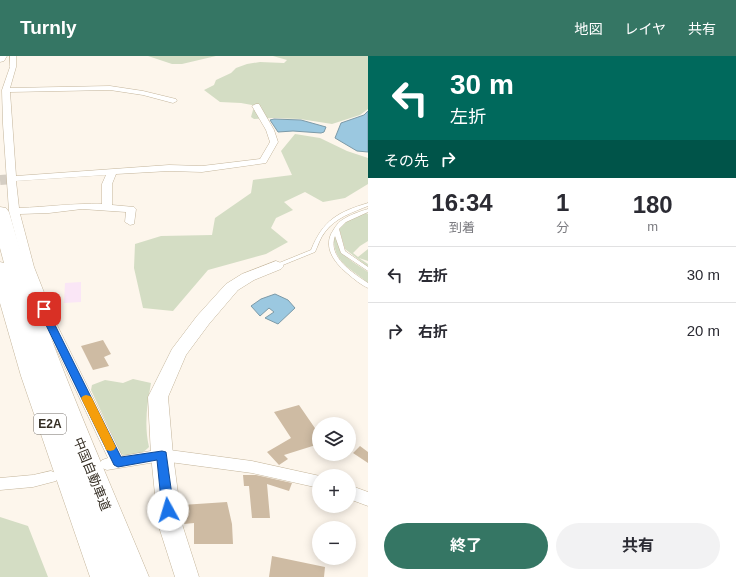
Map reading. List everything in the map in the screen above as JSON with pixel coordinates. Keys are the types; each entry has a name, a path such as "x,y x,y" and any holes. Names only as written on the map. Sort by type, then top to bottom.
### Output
{"highway":[{"name":"中国自動車道","path":"7,212 9,250 51,371 133,577"},
{"name":"中国自動車道","path":"0,268 33,376 106,577"}],"street":[{"path":"12,56 13,67 6,90 7,124 12,179 7,212 50,323 113,463 162,455 252,467 312,480"},
{"path":"6,90 110,88 143,93 173,101"},
{"path":"12,179 169,168 202,169 263,161 274,142 270,130 256,106"},
{"path":"107,208 107,184 112,172"},
{"path":"7,212 49,210 82,206 131,209 130,222"},
{"path":"187,577 170,524 162,455 158,397 178,353 203,320 232,287 248,277 276,266"},
{"path":"0,484 33,481 51,477"},
{"path":"356,495 368,499"}],"lane":[{"path":"276,266 313,250 318,235 331,220 368,204"},
{"path":"361,207 368,210"},
{"path":"368,210 344,221 331,236 330,243 340,264 368,286"},
{"path":"336,229 343,252 368,269"}],"shaded area":[{"path":"81,282 81,302 64,303 65,283"}],"green space":[{"path":"148,56 216,56 182,64 172,64"},
{"path":"273,56 368,56 368,109 360,115 332,124 300,119 254,119 251,117 253,110 262,107 241,103 220,102 204,90 214,85 216,80 231,73 236,68 247,64 260,62 284,63 287,60"},
{"path":"295,134 320,138 347,151 368,158 368,184 345,198 323,202 305,192 284,202 293,210 276,218 271,228 288,242 266,254 208,270 173,311 143,308 134,268 135,244 161,236 212,235 215,218 251,193 253,180 292,175 281,151"},
{"path":"366,213 368,214 368,241 353,253 358,257 368,249 368,261 359,258 368,264 368,267 345,249 339,228 345,222"},
{"path":"334,235 347,257 368,272 368,283 349,269 339,259 334,244"},
{"path":"133,379 151,383 147,415 147,439 149,447 140,453 128,456 121,454 91,390 92,385 105,380 123,383"},
{"path":"0,517 28,526 48,577 0,577"}],"water":[{"path":"368,111 368,152 357,151 335,138 341,123 364,115"},
{"path":"270,120 301,120 326,127 324,132 321,133 293,131 278,132"},
{"path":"275,294 288,300 295,308 278,324 265,318 274,312 269,308 260,316 251,306 261,299"}],"building":[{"path":"103,340 111,354 104,357 109,366 93,370 81,346"},
{"path":"299,405 312,424 312,446 284,455 288,459 279,465 267,452 291,438 274,412"},
{"path":"360,446 368,452 368,463 356,455 356,450"},
{"path":"243,475 256,475 292,483 289,491 267,484 270,518 252,518 249,486 244,486"},
{"path":"227,502 232,524 233,544 194,544 194,523 184,524 182,505"},
{"path":"272,556 325,567 324,577 269,577"}],"tunnel":[{"path":"0,180 12,179"}],"slow traffic":[{"path":"86,398 110,447"}],"route":[{"path":"44,309 118,462 162,455 168,510"}]}
